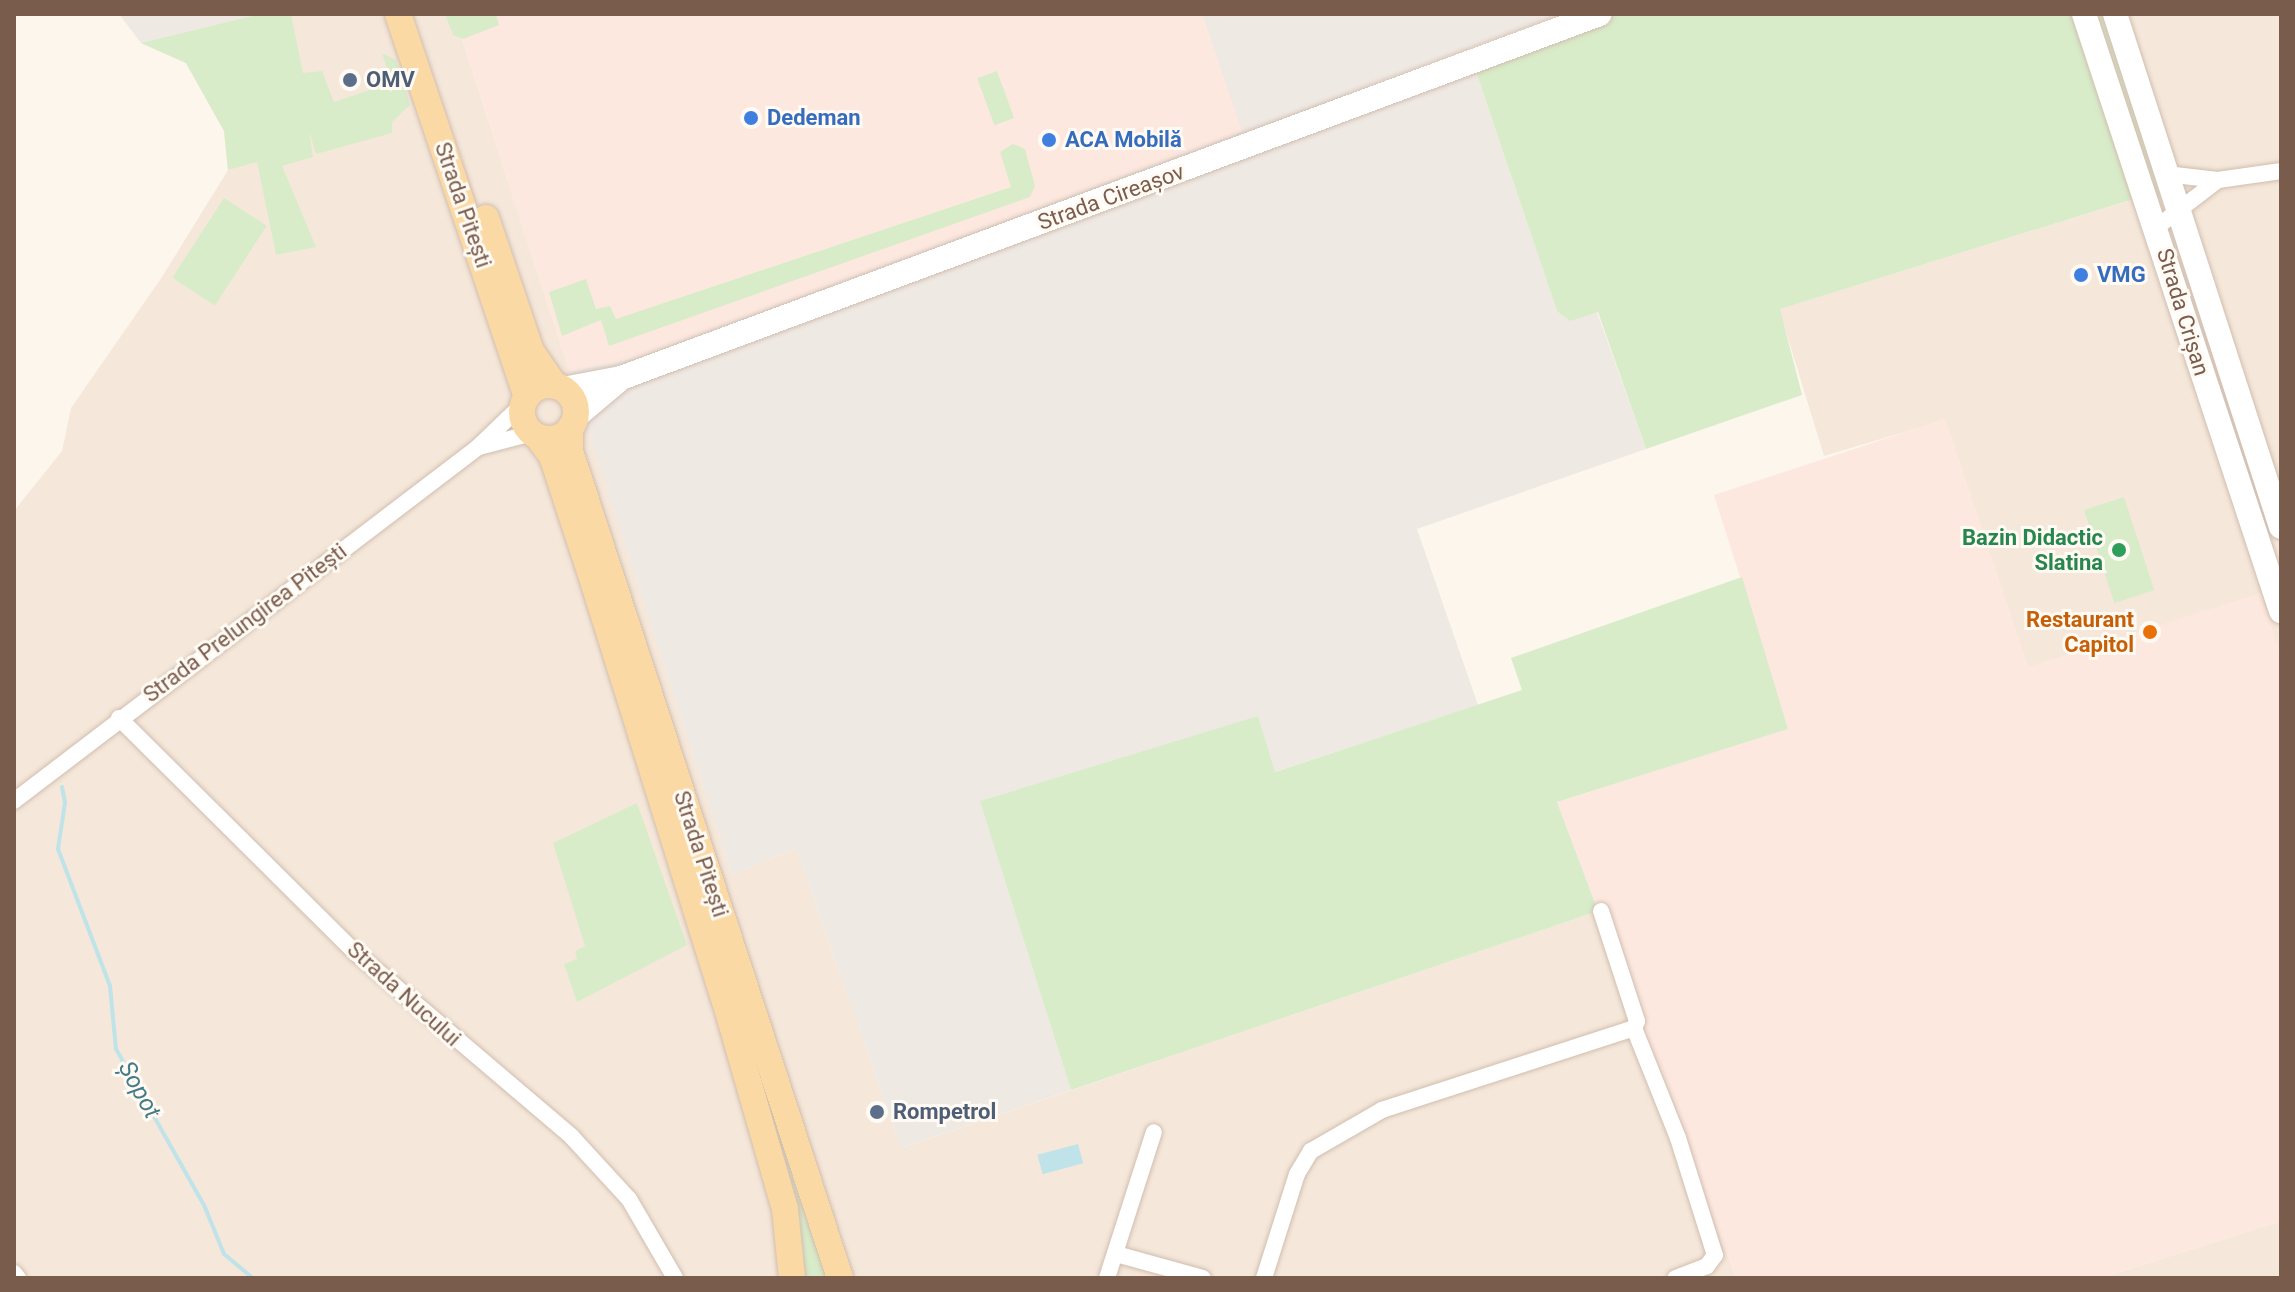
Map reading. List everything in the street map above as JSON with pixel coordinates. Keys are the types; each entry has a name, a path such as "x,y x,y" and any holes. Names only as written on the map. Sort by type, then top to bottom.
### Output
{"main road":[{"name":"Strada Pitești","path":"398,14 526,400 523,419 552,456 840,1278"},
{"name":"Strada Pitești","path":"417,14 531,351 559,388 572,398 570,451 662,764 776,1174 790,1232 792,1278"},
{"name":"Strada Cireașov","path":"559,388 621,378 1600,14"},
{"name":"Strada Crișan","path":"2084,14 2157,227 2281,611"},
{"name":"Strada Crișan","path":"2115,14 2281,527"},
{"name":"Strada Cireașov","path":"573,422 621,378"},
{"path":"526,400 544,386 559,388"},
{"path":"535,435 555,438 573,422"}],"street":[{"path":"2166,174 2218,180 2281,171"},
{"path":"2157,227 2218,180"},
{"name":"Strada Prelungirea Pitești","path":"14,801 477,448 526,400"},
{"name":"Strada Prelungirea Pitești","path":"477,448 535,435"},
{"name":"Strada Nucului","path":"119,718 356,953 571,1136 629,1199 675,1278"},
{"path":"1601,911 1637,1021 1634,1028 1678,1138 1715,1255 1707,1266 1675,1278"},
{"path":"1264,1278 1293,1186 1311,1151 1382,1110 1634,1028"},
{"path":"1107,1278 1154,1132"},
{"path":"1116,1254 1203,1278"},
{"path":"14,1273 18,1278"}],"shaded area":[{"path":"119,14 260,14 141,43"},
{"path":"260,14 454,14 732,875 796,848 901,1148 1598,911 1736,1278 14,1278 14,511 62,451 71,408 162,277 228,170 224,131 186,63 141,43"},
{"path":"454,14 1202,14 1243,132 636,358 569,371"},
{"path":"1202,14 1561,14 1327,101 1469,51 1557,311 1597,312 1646,449 1417,529 1478,705 1274,772 1258,717 981,801 1071,1090 901,1148 796,848 732,875 569,371 636,358 1242,132"},
{"path":"2126,14 2281,14 2281,658 2260,594 2028,668 1945,420 1824,456 1779,309 2177,186"},
{"path":"1945,419 2028,667 2261,593 2281,658 2281,1221 2101,1278 1736,1278 1557,802 1788,729 1714,495"},
{"path":"2281,1221 2281,1278 2101,1278"}],"green space":[{"path":"260,14 291,14 303,73 322,71 334,102 379,87 376,75 388,71 382,53 396,60 410,105 392,122 392,133 316,154 309,131 313,157 282,166 316,247 276,255 257,162 228,170 224,131 186,63 141,43"},
{"path":"445,14 496,14 499,25 463,39 453,35"},
{"path":"1566,14 2126,14 2163,196 2152,200 2150,194 1780,309 1802,395 1646,449 1598,312 1570,321 1557,311 1469,51"},
{"path":"997,71 1014,118 994,125 977,78"},
{"path":"1013,144 1025,149 1035,186 1030,197 609,346 601,320 562,336 549,292 586,279 596,309 610,306 616,319 1011,187 1000,152"},
{"path":"224,198 267,226 215,305 172,278"},
{"name":"Bazin Didactic Slatina","path":"2124,497 2154,590 2114,603 2084,510"},
{"path":"1742,577 1788,729 1557,802 1598,911 1071,1090 980,801 1258,716 1275,772 1522,690 1511,658"},
{"path":"637,803 687,945 577,1002 564,964 577,959 575,951 585,946 553,843"},
{"path":"770,1073 833,1278 802,1278 786,1160 760,1078"}],"water":[{"path":"1078,1144 1083,1163 1043,1174 1037,1155"}],"waterway":[{"name":"Șopot","path":"62,787 65,803 58,849 110,986 116,1049 204,1205 224,1254 253,1278"}],"place":[{"name":"OMV","path":"350,80"},
{"name":"Dedeman","path":"751,118"},
{"name":"ACA Mobilă","path":"1049,140"},
{"name":"VMG","path":"2081,275"},
{"name":"Bazin Didactic Slatina","path":"2119,550"},
{"name":"Restaurant Capitol","path":"2150,632"},
{"name":"Rompetrol","path":"877,1112"}]}
